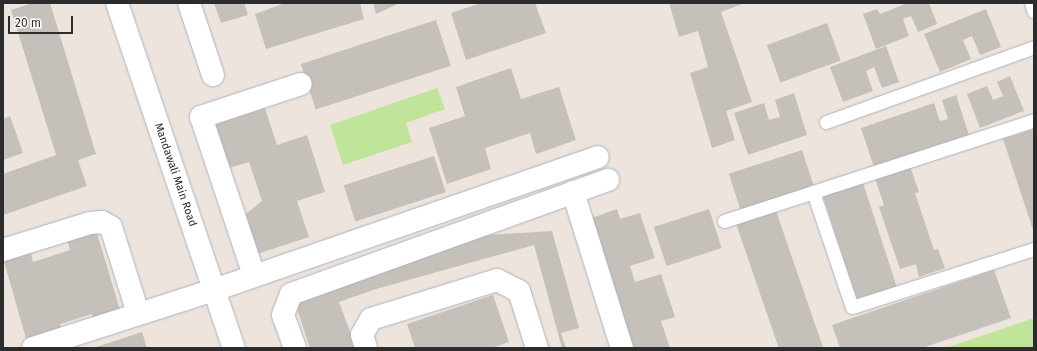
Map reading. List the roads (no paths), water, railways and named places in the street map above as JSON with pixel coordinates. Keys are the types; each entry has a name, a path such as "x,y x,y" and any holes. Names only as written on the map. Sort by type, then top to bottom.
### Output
{"street":[{"name":"Mandawali Main Road","path":"117,3 234,348"},
{"path":"189,3 213,75"},
{"path":"254,275 201,117 301,84"},
{"path":"33,348 138,313 214,290 598,157"},
{"path":"295,348 283,315 291,294 608,180"},
{"path":"573,192 622,348"},
{"path":"3,250 90,223 102,222 111,227 138,313"},
{"path":"366,348 362,335 370,319 497,280 519,292 537,348"}],"lane":[{"path":"1031,3 1034,12"},
{"path":"826,122 1034,47"},
{"path":"724,221 1034,120"},
{"path":"813,192 852,307 1034,249"}]}
